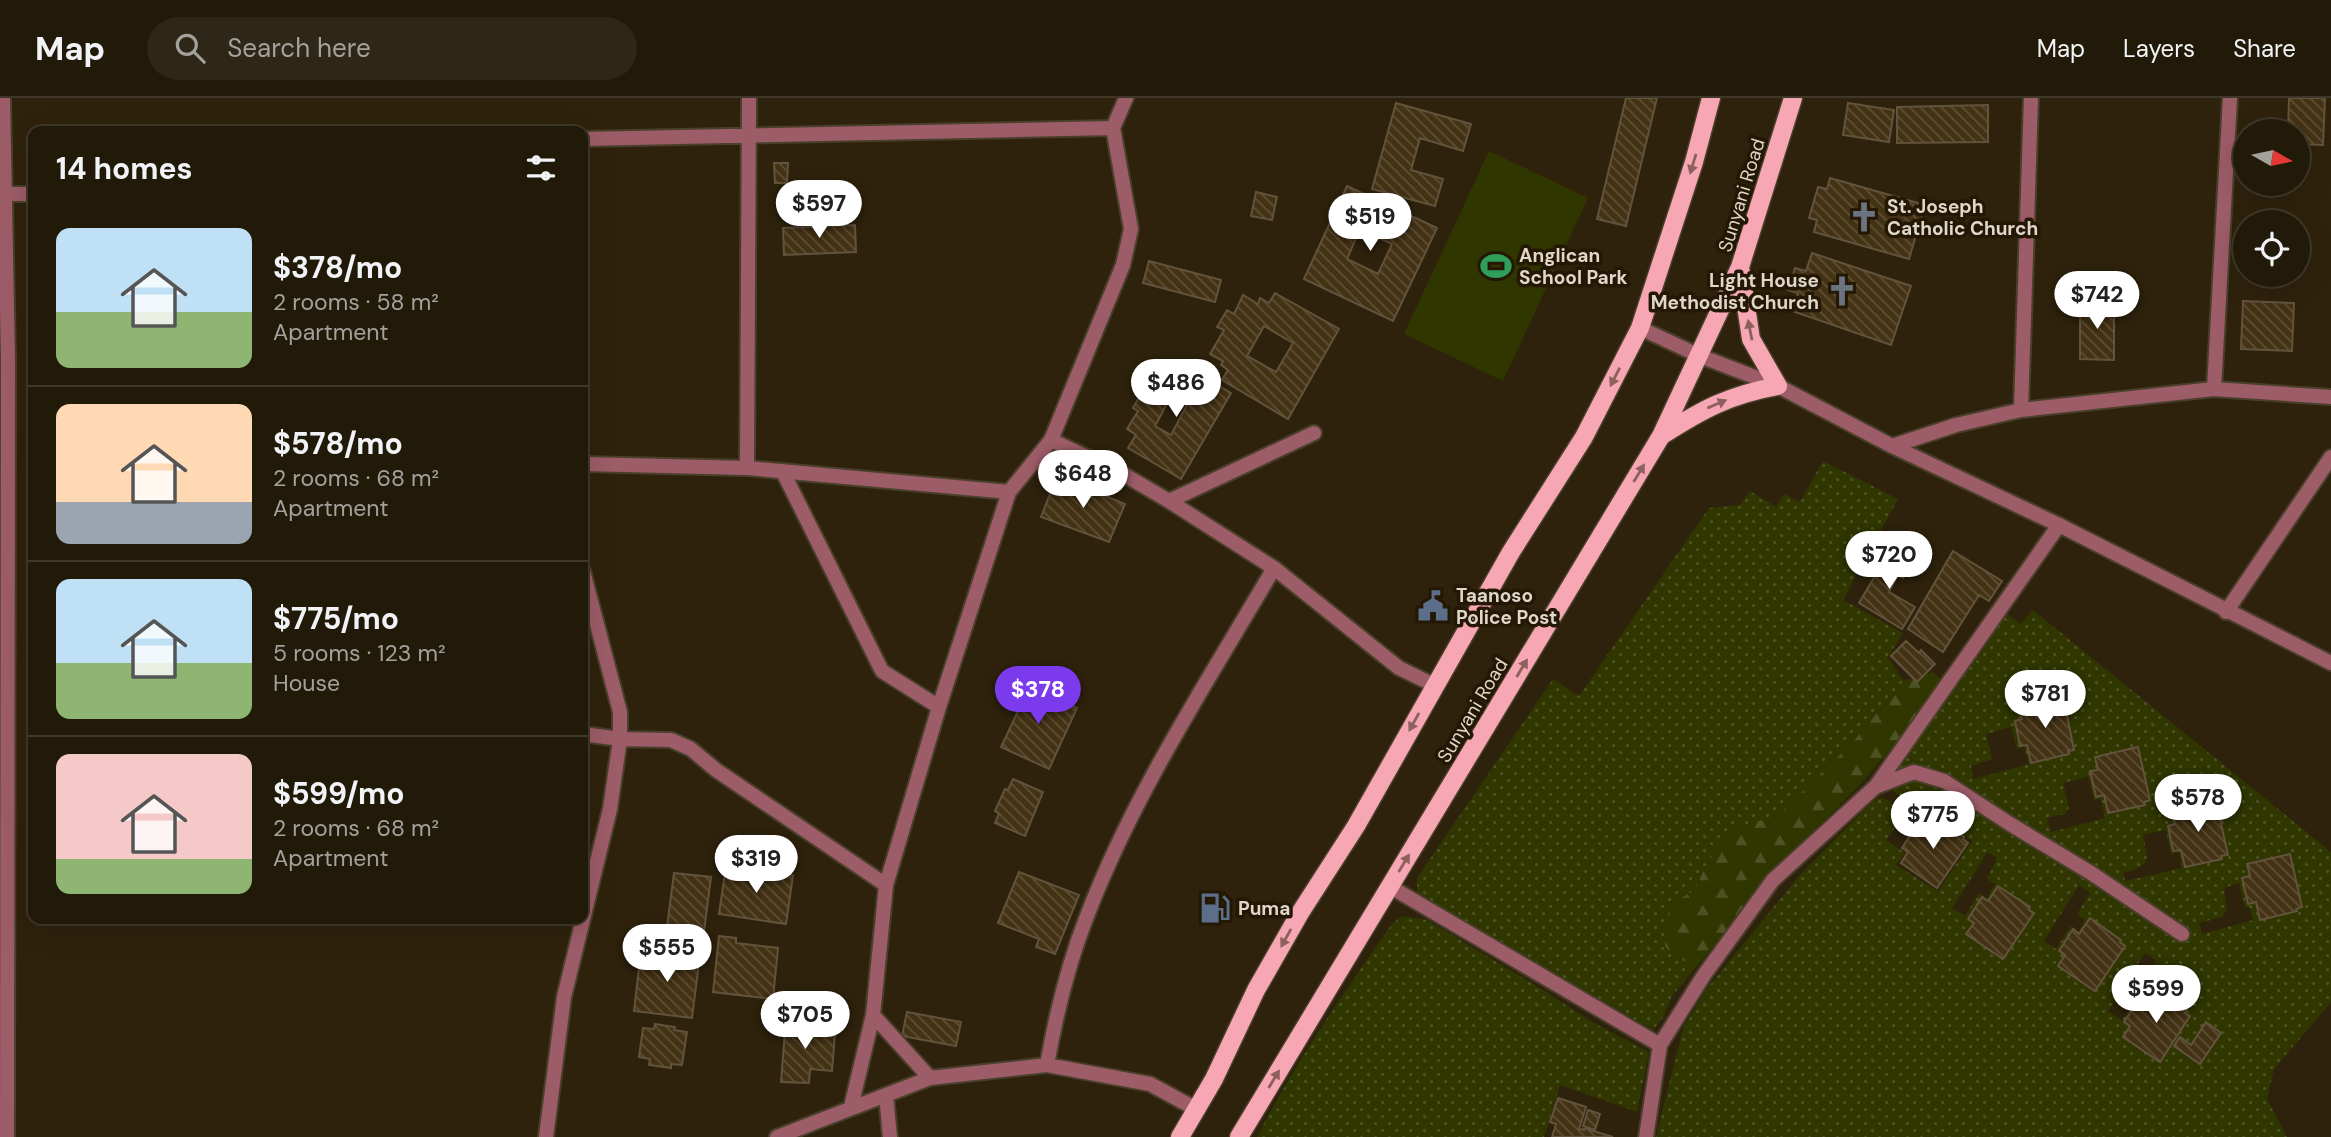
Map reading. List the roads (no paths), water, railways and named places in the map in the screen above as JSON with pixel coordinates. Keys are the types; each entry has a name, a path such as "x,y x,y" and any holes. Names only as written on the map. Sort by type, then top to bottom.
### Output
{"main road":[{"path":"1180,1137 1214,1079 1256,990 1300,913 1356,826 1511,552 1584,437 1640,328 1694,162 1710,98"},
{"name":"Sunyani Road","path":"1238,1137 1661,436 1740,267 1793,98"},
{"path":"1661,436 1715,403 1778,386 1751,339 1740,267"}],"street":[{"path":"3,98 3,694 7,1137"},
{"path":"747,468 749,98"},
{"path":"851,1107 873,1015 886,885 939,707 1009,492 1051,440 1123,265 1131,229 1113,128 1126,98"},
{"path":"2021,410 2031,98"},
{"path":"2214,389 2230,98"},
{"path":"588,139 1113,128"},
{"path":"5,194 28,194"},
{"path":"1640,328 1700,356 1778,386 1892,446 2059,525 2331,663"},
{"path":"1892,446 1956,425 2021,410 2214,389 2331,397"},
{"path":"1169,501 1314,433"},
{"path":"1051,440 1123,474 1274,568 1399,668 1434,685"},
{"path":"2226,612 2331,457"},
{"path":"588,464 747,468 1009,492"},
{"path":"783,472 882,671 939,707"},
{"path":"1646,1137 1660,1045 1704,975 1773,880 1875,787 2059,525"},
{"path":"1047,1065 1058,1005 1086,916 1122,836 1154,773 1274,568"},
{"path":"588,590 620,712 620,739 610,809 588,899"},
{"path":"588,735 620,739 671,740 691,749 716,770 886,885"},
{"path":"1875,787 1914,772 1944,781 2091,873 2182,934"},
{"path":"1390,886 1660,1045"},
{"path":"546,1137 564,997 582,924"},
{"path":"873,1015 930,1078"},
{"path":"777,1137 930,1078 1047,1065 1150,1084 1196,1109"},
{"path":"886,1095 890,1137"}],"place":[{"name":"St. Joseph Catholic Church","path":"1864,217"},
{"name":"Anglican School Park","path":"1496,266"},
{"name":"Light House Methodist Church","path":"1842,291"},
{"name":"Taanoso Police Post","path":"1433,606"},
{"name":"Puma","path":"1215,908"}]}
